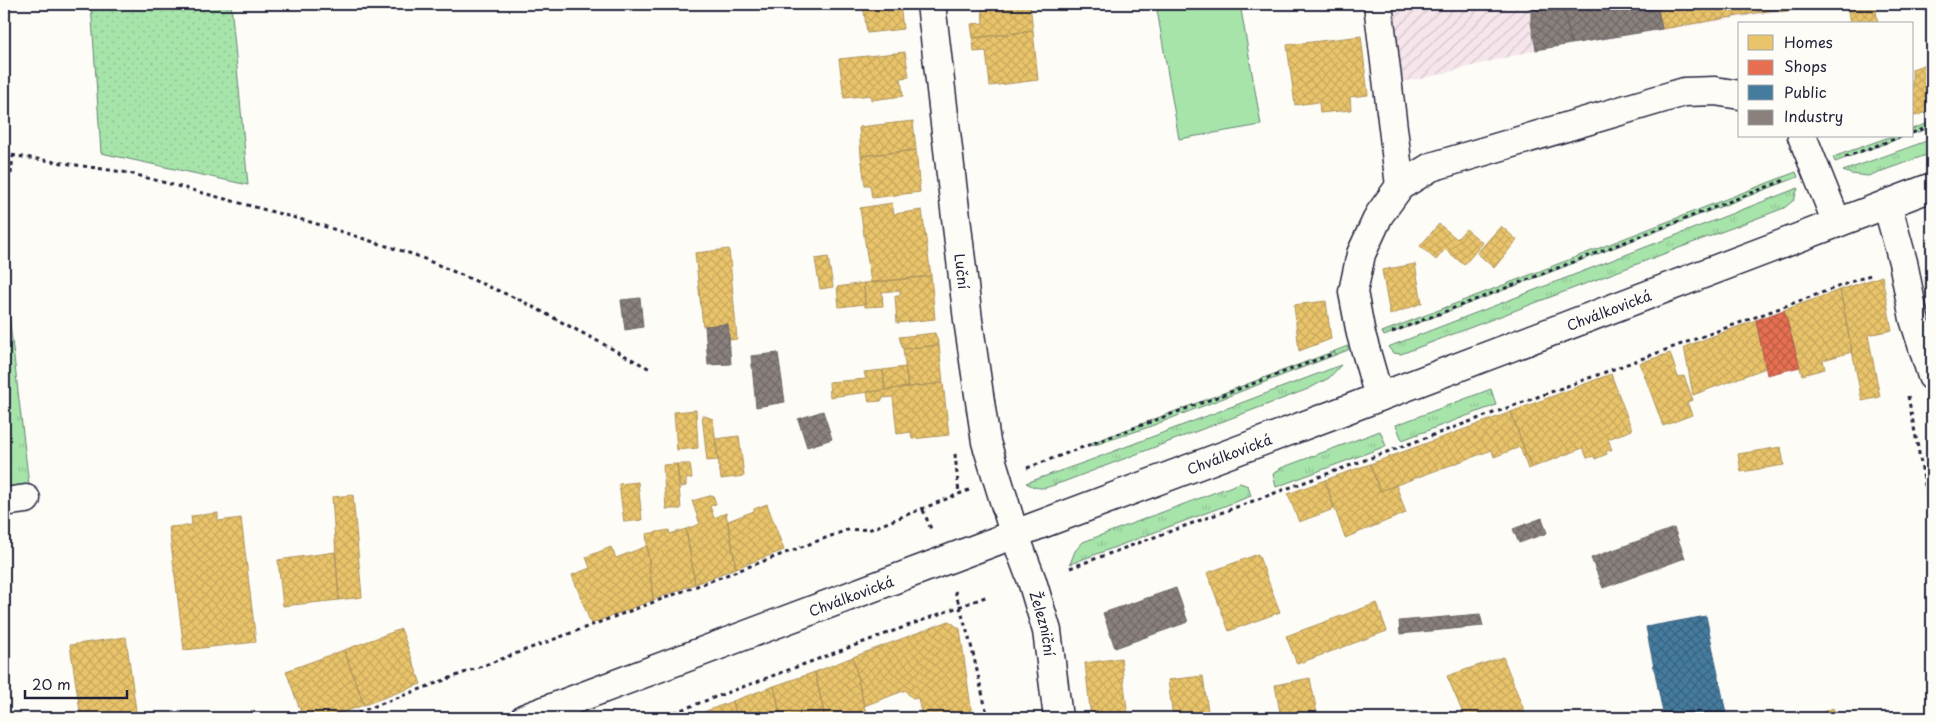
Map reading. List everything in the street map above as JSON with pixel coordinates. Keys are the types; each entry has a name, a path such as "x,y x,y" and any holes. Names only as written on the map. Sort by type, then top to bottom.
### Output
{"main road":[{"name":"Luční","path":"931,4 968,320 985,432 990,457 1014,533"},
{"path":"1378,4 1400,186"},
{"path":"1379,397 1361,334 1353,292 1361,254 1379,215 1400,186 1431,168 1684,92 1715,91 1738,95"},
{"path":"1803,138 1837,223"},
{"name":"Chválkovická","path":"525,718 1932,187"},
{"path":"1887,204 1903,262 1914,319 1932,376"},
{"name":"Železniční","path":"1014,533 1032,581 1047,631 1058,718"}],"path":[{"path":"1914,132 1932,126"},
{"path":"1844,158 1898,138"},
{"path":"4,154 129,173 314,223 415,255 520,300 652,370"},
{"path":"11,174 13,156"},
{"path":"1383,335 1788,179"},
{"path":"1070,568 1903,262"},
{"path":"1026,469 1338,352"},
{"path":"343,718 846,530 871,529 972,489"},
{"path":"923,510 931,529"},
{"path":"954,590 972,645 988,718"},
{"path":"658,718 988,596"}],"shaded area":[{"path":"1378,4 1824,4 1536,50 1421,79 1388,83"}],"green space":[{"path":"91,4 231,4 248,185 101,153"},
{"path":"1156,4 1240,4 1261,125 1179,139"},
{"path":"1932,122 1932,127 1914,133 1914,128"},
{"path":"1886,138 1900,138 1835,162 1833,157"},
{"path":"1932,139 1932,153 1868,176 1843,171"},
{"path":"1796,172 1798,177 1384,336 1382,332"},
{"path":"1798,188 1794,200 1784,208 1401,354 1393,353 1388,347"},
{"path":"4,272 29,485 4,487"},
{"path":"1348,346 1348,350 1146,428 1092,446 1091,443"},
{"path":"1341,365 1329,378 1308,389 1063,482 1041,488 1026,483 1091,460"},
{"path":"1491,389 1496,405 1402,440 1396,425"},
{"path":"1380,431 1386,446 1276,487 1273,474 1281,468"},
{"path":"1240,483 1248,486 1251,496 1070,564 1075,551 1083,542"}],"building: Homes":[{"path":"863,4 900,4 903,29 867,33"},
{"path":"982,4 1030,4 1033,31 973,38 971,24 983,23"},
{"path":"1657,4 1825,4 1780,12 1779,9 1662,29"},
{"path":"1847,4 1875,4 1878,22 1850,22"},
{"path":"1033,31 1038,80 990,86 986,51 974,52 973,38"},
{"path":"1361,36 1368,95 1350,97 1351,110 1320,113 1319,102 1295,105 1287,45"},
{"path":"905,52 909,77 901,78 903,96 871,100 871,95 844,98 839,59"},
{"path":"1932,62 1932,110 1914,116 1914,68"},
{"path":"913,121 916,150 861,156 859,127"},
{"path":"916,150 920,192 872,198 870,185 865,185 861,156"},
{"path":"892,203 894,214 922,210 931,276 871,283 860,208"},
{"path":"1439,224 1457,239 1466,229 1483,243 1464,265 1445,249 1436,260 1420,246"},
{"path":"1501,226 1517,240 1494,268 1477,253"},
{"path":"729,249 737,339 729,340 728,324 703,326 695,253"},
{"path":"828,257 833,287 820,289 815,259"},
{"path":"1415,264 1422,303 1390,315 1382,270"},
{"path":"931,276 935,319 897,323 895,296 900,296 900,290 882,292 883,306 865,307 864,283"},
{"path":"1882,276 1892,330 1868,335 1880,397 1862,401 1840,290"},
{"path":"864,283 865,304 839,307 837,287"},
{"path":"1840,290 1852,352 1823,360 1825,369 1802,375 1784,310"},
{"path":"1326,301 1331,339 1299,351 1294,305"},
{"path":"1756,320 1766,368 1693,395 1684,347"},
{"path":"935,333 939,345 903,349 899,337"},
{"path":"939,345 943,383 908,387 903,349"},
{"path":"1670,353 1678,377 1684,376 1693,400 1687,402 1692,415 1663,426 1640,363"},
{"path":"905,367 908,387 885,390 883,370"},
{"path":"883,370 885,390 830,397 829,382 866,379 864,372"},
{"path":"1611,374 1632,430 1608,439 1612,450 1606,451 1607,454 1595,459 1594,456 1587,458 1583,448 1531,468 1511,412"},
{"path":"943,383 949,435 912,439 911,432 897,434 893,397 869,402 867,392"},
{"path":"696,410 698,448 677,450 674,412"},
{"path":"1511,412 1531,468 1528,469 1520,447 1494,457 1492,450 1380,491 1370,464"},
{"path":"702,415 713,419 718,460 707,461"},
{"path":"739,436 744,476 721,479 715,439"},
{"path":"1781,447 1784,465 1741,472 1738,454"},
{"path":"677,464 681,509 666,509 663,465"},
{"path":"677,464 690,464 692,478 686,479 686,486 680,487"},
{"path":"1370,464 1380,491 1396,485 1406,513 1345,538 1325,480"},
{"path":"1325,480 1334,509 1299,522 1288,494"},
{"path":"638,482 642,520 624,522 619,484"},
{"path":"353,495 362,597 339,600 332,497"},
{"path":"713,495 716,504 710,506 714,518 726,513 736,568 695,584 686,529 700,524 692,501"},
{"path":"767,504 784,550 736,568 728,521"},
{"path":"218,513 218,521 241,518 256,642 184,650 169,527 192,525 191,516"},
{"path":"686,529 695,584 653,600 646,534 669,530 670,534"},
{"path":"647,546 653,600 591,624 572,575 590,568 586,557 611,547 616,558"},
{"path":"335,552 339,600 283,606 278,560"},
{"path":"1258,554 1280,612 1229,631 1207,573"},
{"path":"1377,603 1387,631 1297,664 1286,636"},
{"path":"949,621 960,629 972,715 922,718 918,698 914,699 906,690 864,706 853,657"},
{"path":"401,629 421,684 364,705 344,650"},
{"path":"126,637 137,718 81,718 70,645"},
{"path":"344,650 364,705 327,718 303,718 286,671"},
{"path":"853,657 866,714 854,718 825,718 815,672"},
{"path":"1503,657 1527,718 1465,718 1447,676"},
{"path":"1121,658 1128,718 1091,718 1085,663"},
{"path":"815,672 825,718 781,718 774,686"},
{"path":"1203,676 1209,718 1173,718 1168,680"},
{"path":"1310,678 1318,718 1281,718 1275,685"},
{"path":"774,686 781,718 737,718 733,701"},
{"path":"733,701 737,718 693,718 693,716"},
{"path":"1833,708 1838,718 1811,718"}],"building: Shops":[{"path":"1784,310 1800,367 1767,375 1756,320"}],"building: Public":[{"path":"1706,616 1727,718 1664,718 1646,627"}],"building: Industry":[{"path":"1528,4 1563,4 1571,44 1536,50 1531,12"},
{"path":"1563,4 1657,4 1662,29 1571,44"},
{"path":"640,298 643,327 625,330 621,300"},
{"path":"728,324 731,364 708,365 705,326"},
{"path":"778,353 785,402 756,407 751,356"},
{"path":"823,411 832,439 807,447 798,419"},
{"path":"1542,518 1547,533 1519,543 1513,529"},
{"path":"1674,528 1685,558 1603,588 1591,558"},
{"path":"1176,588 1188,622 1115,648 1103,613"},
{"path":"1480,614 1483,626 1400,634 1399,621"}]}
